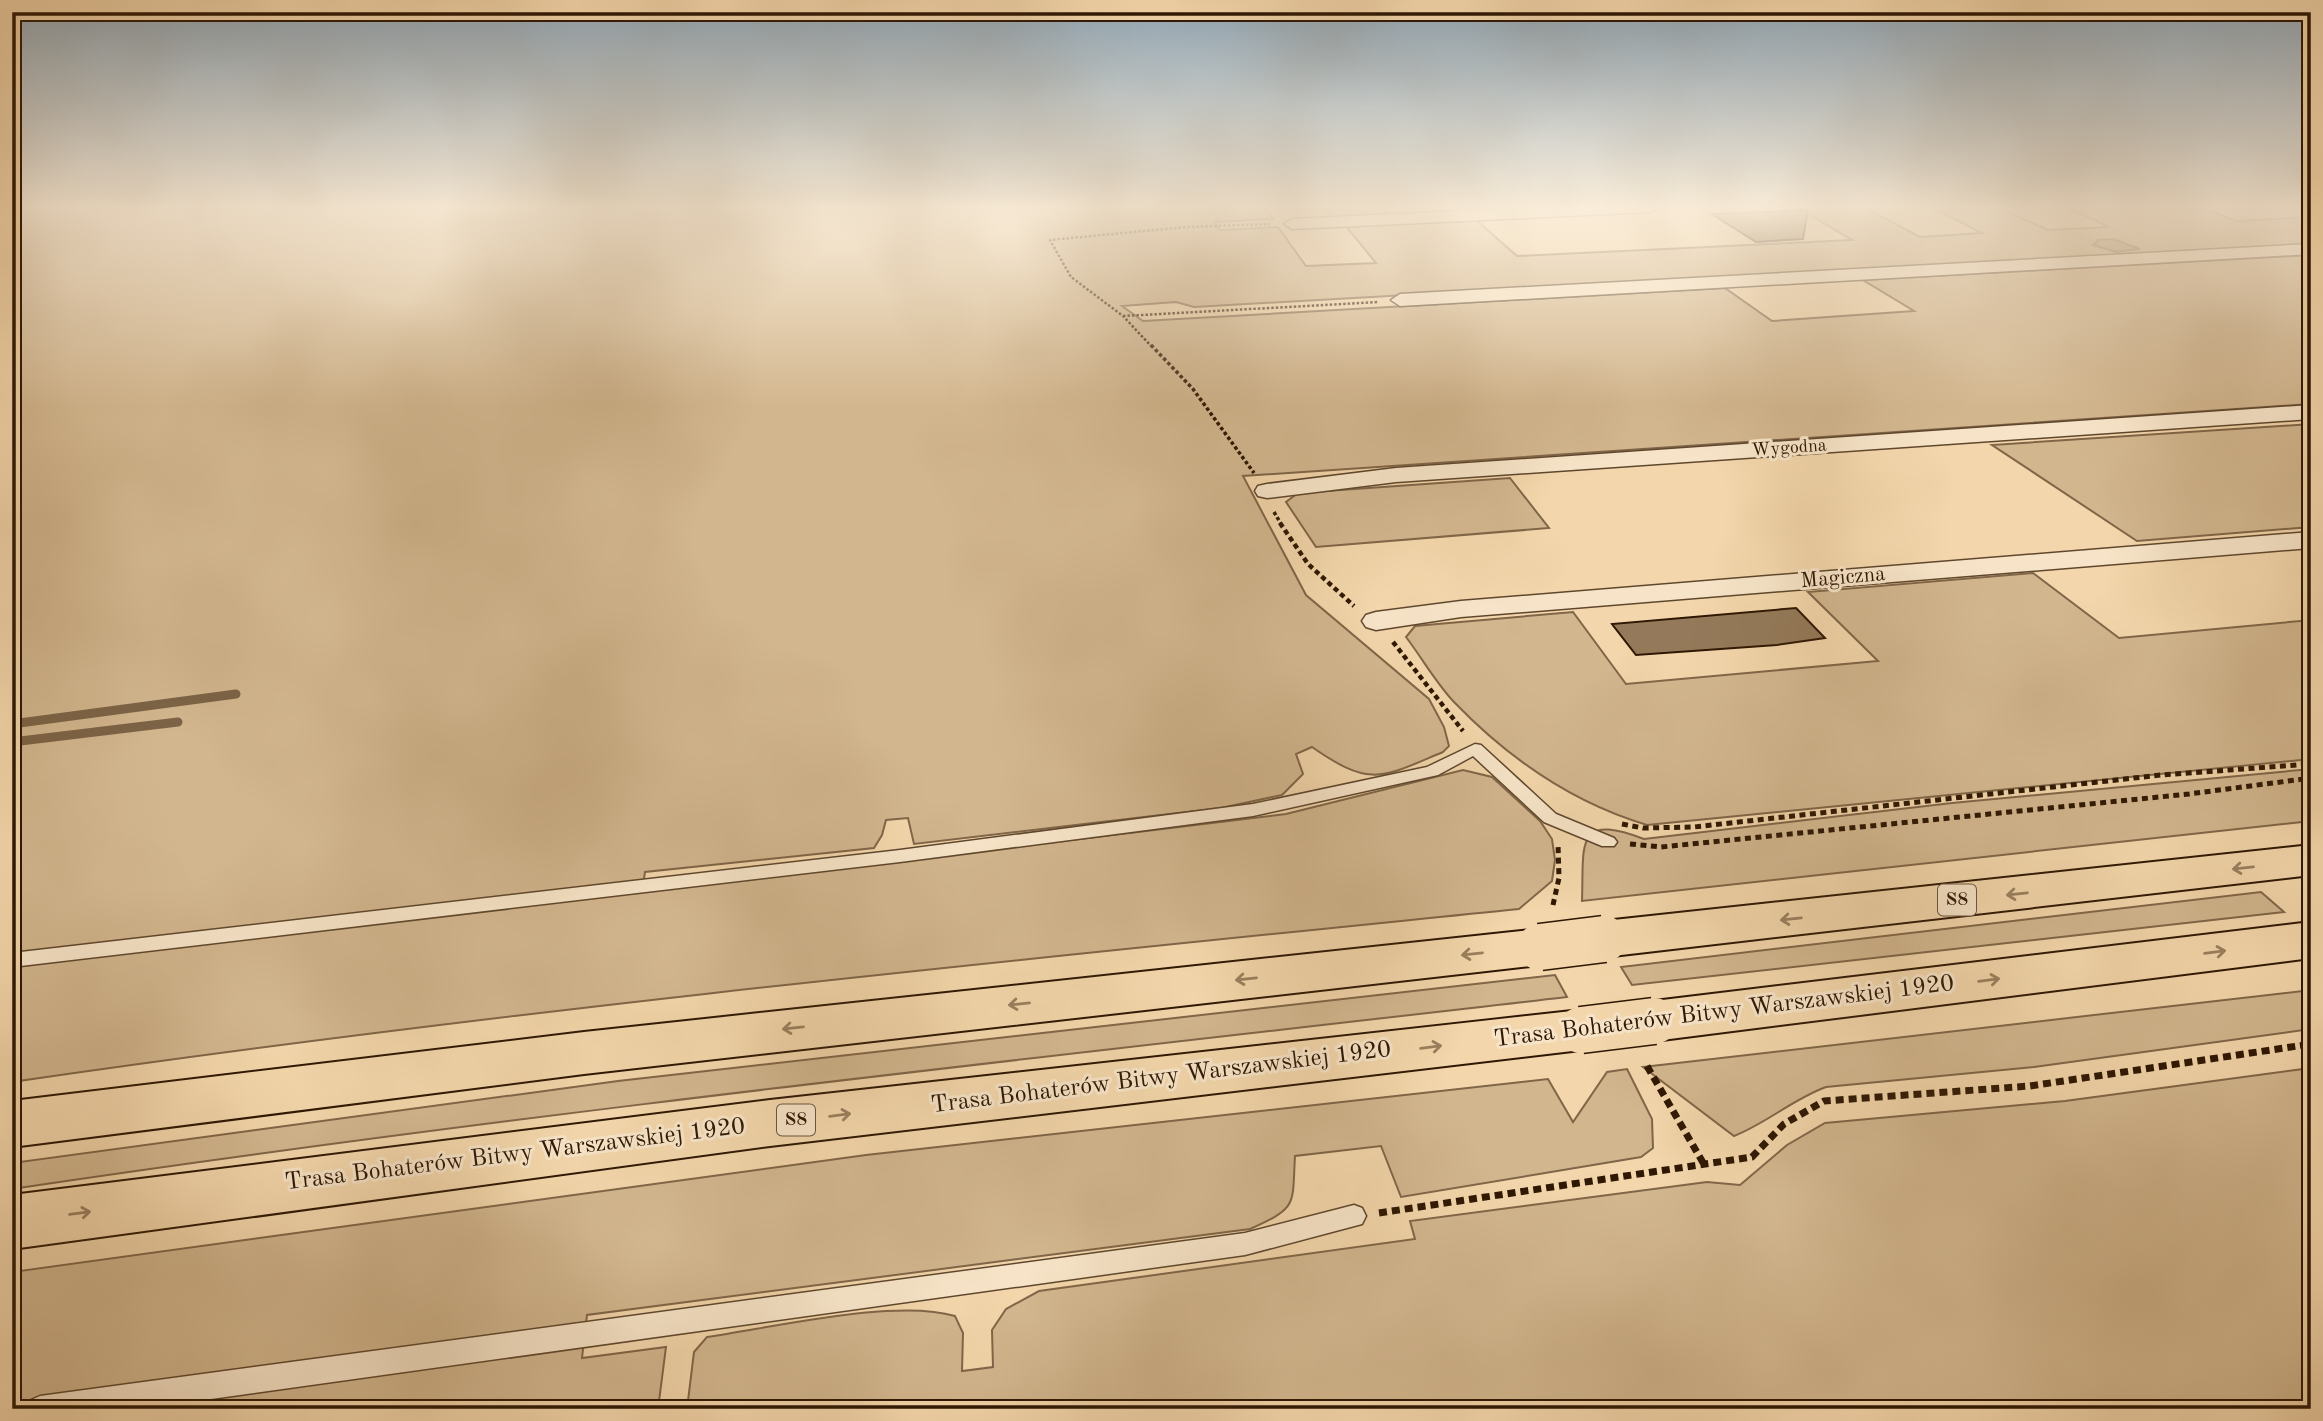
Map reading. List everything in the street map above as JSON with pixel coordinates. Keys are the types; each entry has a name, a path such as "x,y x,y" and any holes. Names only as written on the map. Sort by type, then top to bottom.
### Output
{"highway":[{"name":"S8","path":"12,1124 325,1083 711,1038 1546,926 1604,939 2311,860"},
{"name":"Trasa Bohaterów Bitwy Warszawskiej 1920","path":"12,1222 770,1123 1581,1030 1650,1044 2311,940"}],"street":[{"path":"1400,300 1877,273"},
{"name":"Wygodna","path":"1267,491 1410,474 2311,412"},
{"name":"Magiczna","path":"1376,621 1461,608 2311,540"}],"lane":[{"path":"12,960 900,856 1253,810 1432,771 1475,749 1550,818 1608,842"},
{"path":"40,1409 1245,1244 1354,1216"}],"path":[{"path":"1069,273 1123,316 1193,389 1267,491 1280,524 1307,561 1338,594 1376,621 1451,712 1475,749"},
{"path":"1123,316 1400,300"},
{"path":"1643,828 1694,827 2161,775 2311,764"},
{"path":"1608,842 1661,847 2189,794 2311,778"},
{"path":"1546,926 1560,852 1550,818"},
{"path":"1650,1044 1705,1166"},
{"path":"1354,1216 1752,1157 1770,1135 1798,1112 1824,1101 2030,1086 2311,1044"}],"shaded area":[{"path":"12,273 1791,273 1194,307 1176,302 1122,306 1143,321 1725,288 1772,321 1914,311 1863,280 1983,273 2311,273 2311,404 1243,476 1306,595 1429,699 1444,727 1449,746 1443,752 1405,768 1376,775 1349,769 1312,747 1296,754 1303,774 1282,795 1221,808 914,844 908,818 886,820 882,835 874,848 645,872 642,892 1286,814 1463,770 1492,777 1540,821 1552,839 1555,860 1552,881 1519,909 576,1009 388,1031 12,1082"},
{"path":"2311,424 2311,527 2137,541 1992,445"},
{"path":"1510,478 1549,528 1316,547 1286,502 1298,493"},
{"path":"2033,573 2119,638 2311,620 2311,759 1647,825 1593,804 1519,760 1454,702 1406,637 1415,626 1573,612 1626,684 1878,661 1808,592"},
{"path":"2311,769 2311,821 1582,901 1584,850 1594,832 1605,829 1644,839 1952,803"},
{"path":"2261,892 2284,912 1632,985 1621,967"},
{"path":"1555,975 1567,997 594,1110 12,1189 12,1163 618,1081"},
{"path":"2311,990 2311,1029 2034,1067 1826,1087 1734,1136 1643,1067"},
{"path":"2311,1068 2311,1409 687,1409 694,1352 707,1337 867,1312 930,1311 955,1316 963,1333 962,1371 993,1367 992,1330 1006,1309 1039,1291 1415,1239 1410,1221 1707,1182 1740,1185 1787,1145 1825,1123 2065,1101"},
{"path":"1627,1069 1652,1119 1653,1148 1641,1157 1401,1197 1381,1146 1295,1156 1290,1203 1277,1215 1250,1229 587,1315 582,1358 666,1347 658,1409 12,1409 12,1272 866,1155 1548,1079 1573,1122 1607,1072"}],"building":[{"path":"1796,608 1825,638 1777,645 1636,655 1612,624"}],"waterway":[{"path":"12,724 236,694"},
{"path":"12,742 178,722"}]}
